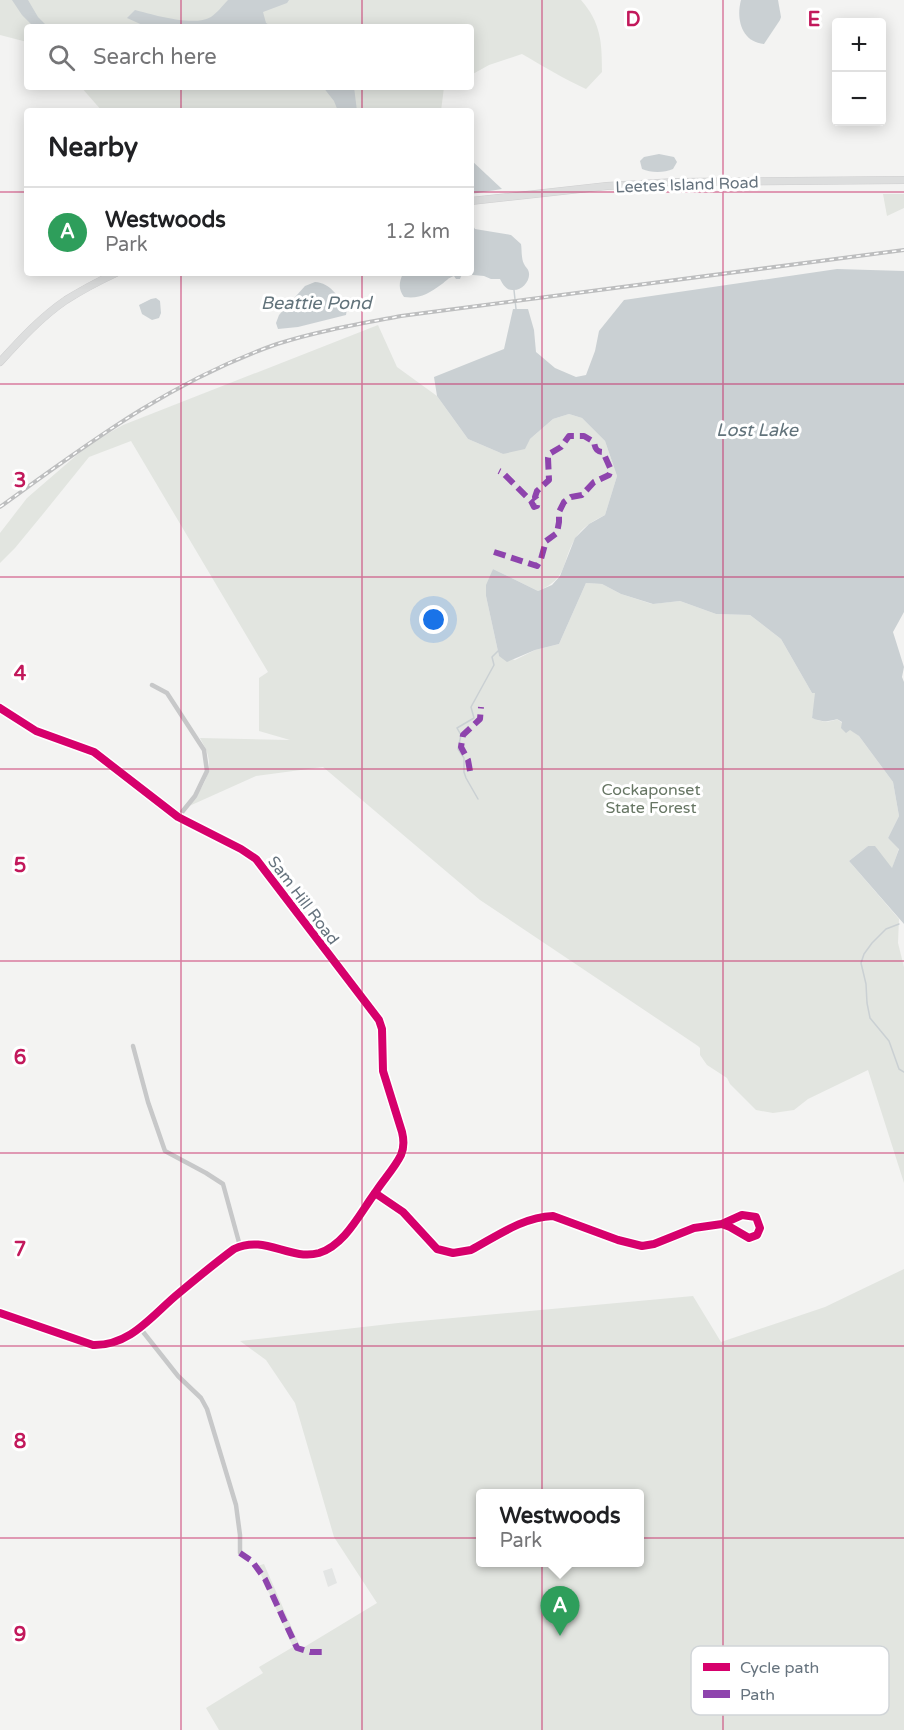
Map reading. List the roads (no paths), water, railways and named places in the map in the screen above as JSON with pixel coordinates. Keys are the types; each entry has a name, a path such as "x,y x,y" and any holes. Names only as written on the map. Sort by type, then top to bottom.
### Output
{"main road":[{"name":"Leetes Island Road","path":"474,201 597,187 675,182 904,180"},
{"path":"0,362 57,307 110,276"}],"street":[{"path":"152,686 167,693 204,750 207,771 195,796 178,817"},
{"name":"Sam Hill Road","path":"0,708 36,731 94,752 178,817 240,849 260,863 379,1020 382,1029 383,1071 402,1132 404,1142 402,1154 342,1238 328,1248 318,1253 294,1253 264,1244 240,1246"},
{"path":"0,1313 93,1345 113,1343 124,1339 140,1328 177,1294 240,1246 223,1184 165,1151 133,1046"},
{"path":"375,1192 403,1212 437,1249 449,1253 471,1250 524,1222 554,1216 618,1240 642,1246 654,1244 694,1228 722,1224 742,1215 758,1219 760,1230 754,1237 746,1238 722,1224"},
{"path":"140,1328 178,1376 201,1398 207,1409 236,1505 240,1553"}],"water":[{"path":"12,0 28,0 45,24 31,24"},
{"path":"228,0 289,0 287,3 263,12 268,24 140,24 127,18 135,10 152,15 195,21 204,20 213,15"},
{"path":"741,0 778,0 781,17 764,44 750,39 745,34 739,14"},
{"path":"325,90 354,90 357,108 337,108"},
{"path":"659,154 674,157 677,162 673,169 658,172 642,169 640,161 644,157"},
{"path":"474,163 502,189 474,194"},
{"path":"474,228 511,235 521,244 523,262 529,273 525,284 517,290 509,290 500,279 474,275"},
{"name":"Lost Lake","path":"837,269 904,271 904,612 893,632 904,667 902,677 904,682 904,924 849,861 868,846 875,846 892,868 899,849 888,838 899,816 893,782 859,736 850,730 846,733 841,728 842,722 837,719 824,721 812,718 815,693 812,693 781,639 750,615 716,614 680,601 653,604 621,594 602,584 586,583 559,644 535,650 507,662 499,656 486,596 486,585 493,569 538,591 552,585 560,576 575,538 589,524 605,515 617,476 605,441 582,418 569,414 553,419 530,439 525,449 503,454 468,439 437,396 434,377 504,349 513,309 528,309 534,330 536,352 555,368 576,377 586,375 595,351 599,331 624,300"},
{"path":"402,276 454,276 432,291 415,297 404,297 401,291"},
{"name":"Beattie Pond","path":"315,282 334,291 347,309 346,315 298,327 278,329 276,323 279,315 305,286"},
{"path":"156,298 160,301 161,313 159,318 152,320 142,314 139,305"}],"waterway":[{"path":"514,290 516,309"},
{"path":"478,799 464,772 464,758 458,749 461,735 457,728 474,718 471,707 494,665 492,657 498,651"},
{"path":"899,924 886,929 872,943 861,963 870,1018 889,1041 899,1069 904,1072"}],"railway":[{"path":"0,507 132,415 202,376 238,359 292,339 401,316 904,250"}],"place":[{"name":"Westwoods","path":"560,1636"}],"park label":[{"name":"Cockaponset State Forest","path":"651,798"}]}
